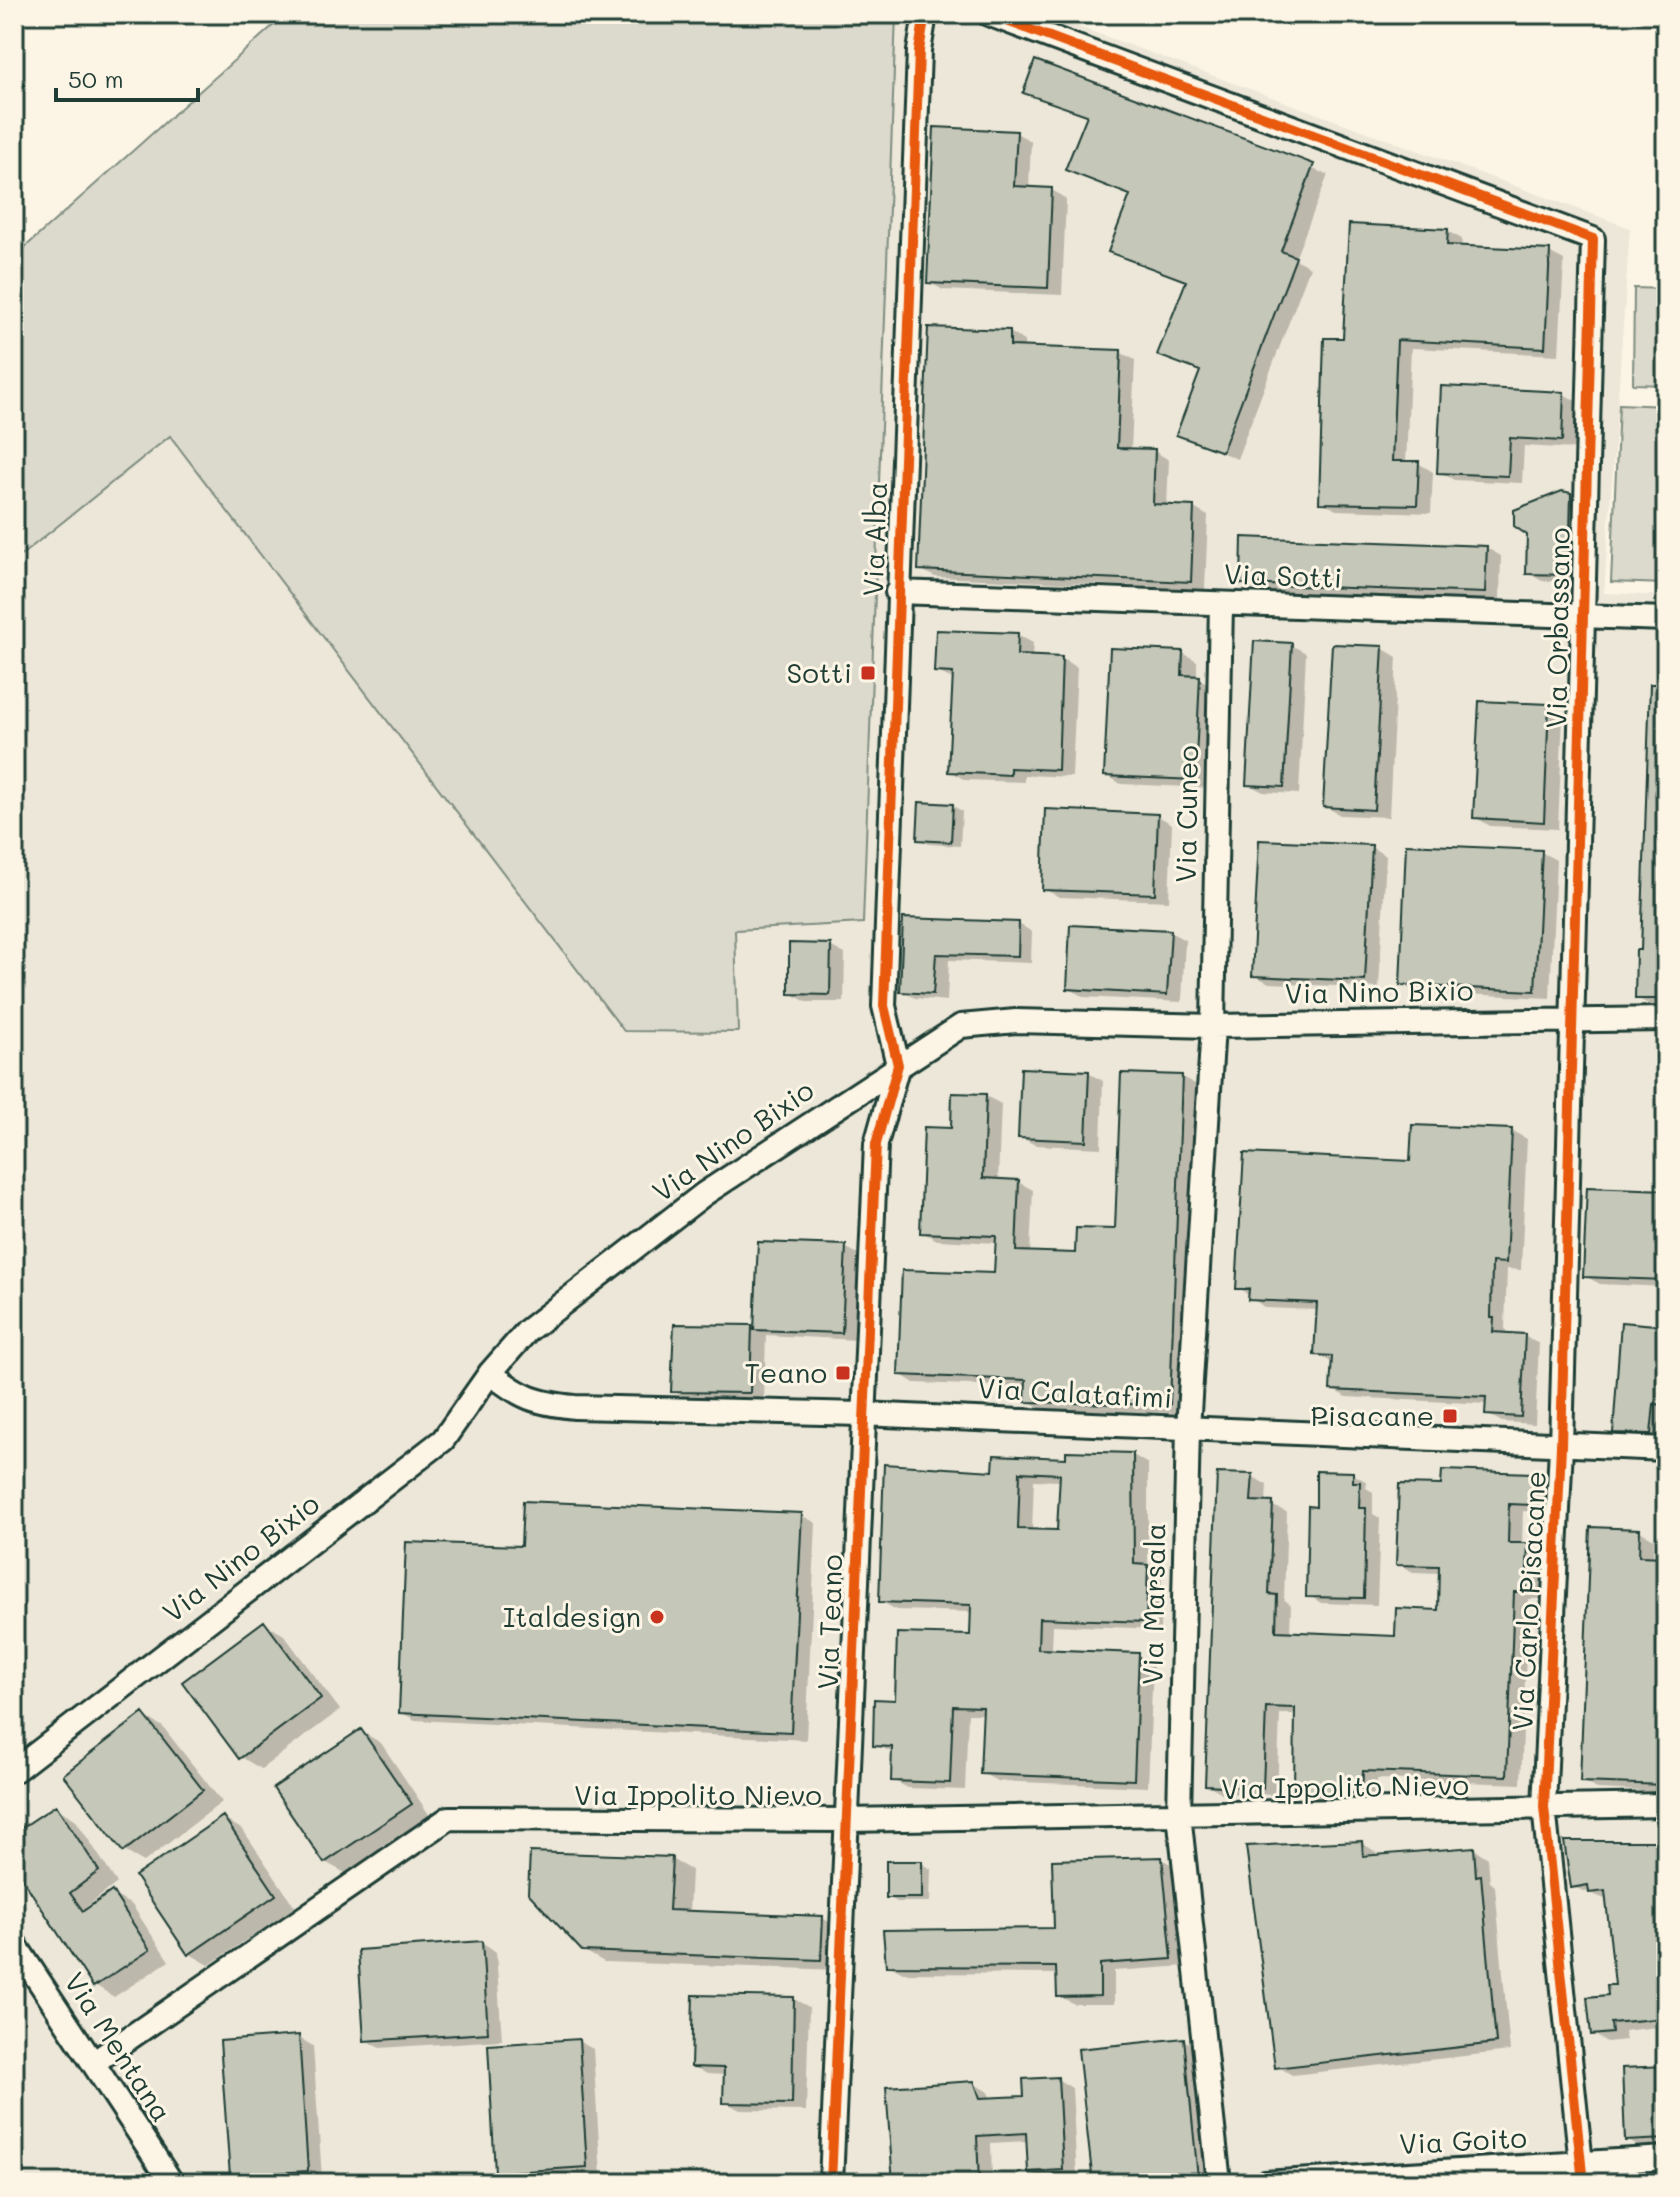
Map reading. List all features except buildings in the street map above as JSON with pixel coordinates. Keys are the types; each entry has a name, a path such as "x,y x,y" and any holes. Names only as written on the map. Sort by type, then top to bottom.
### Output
{"street":[{"name":"Via Alba","path":"898,1065 884,1006 919,51 925,14"},
{"name":"Via Orbassano","path":"988,14 1593,239 1572,1018"},
{"name":"Via Sotti","path":"897,592 1666,619"},
{"name":"Via Cuneo","path":"1213,1026 1221,604"},
{"name":"Via Nino Bixio","path":"14,1771 443,1440 490,1373 527,1331 704,1194 961,1026 1016,1021 1213,1026 1572,1018 1666,1019"},
{"name":"Via Carlo Pisacane","path":"1572,1018 1561,1446 1544,1807 1582,2173"},
{"name":"Via Marsala","path":"1213,1026 1188,1429 1179,1814 1219,2183"},
{"name":"Via Teano","path":"831,2183 876,1144 898,1065"},
{"name":"Via Calatafimi","path":"490,1373 520,1397 538,1404 862,1414 1666,1449"},
{"name":"Via Ippolito Nievo","path":"93,2063 449,1818 847,1820 1666,1805"},
{"name":"Via Mentana","path":"14,1943 172,2183"},
{"name":"Via Goito","path":"1264,2183 1582,2173 1666,2158"}],"shaded area":[{"path":"286,14 896,14 863,923 735,930 738,1032 624,1031 170,436 14,561 14,257"},
{"path":"896,14 1044,14 1630,228 1604,593 1666,596 1666,2183 14,2183 14,561 169,436 624,1031 738,1031 735,929 863,922"},
{"path":"1634,288 1666,289 1666,385 1633,384"},
{"path":"1619,404 1666,406 1666,584 1611,582"}],"cycle path":[{"path":"831,2183 876,1144 898,1065 884,1006 919,51 925,14"},
{"path":"988,14 1593,239 1561,1446 1544,1807 1583,2183"}],"place":[{"name":"Sotti","path":"868,673"},
{"name":"Teano","path":"843,1373"},
{"name":"Pisacane","path":"1450,1416"},
{"name":"Italdesign","path":"657,1617"}]}
